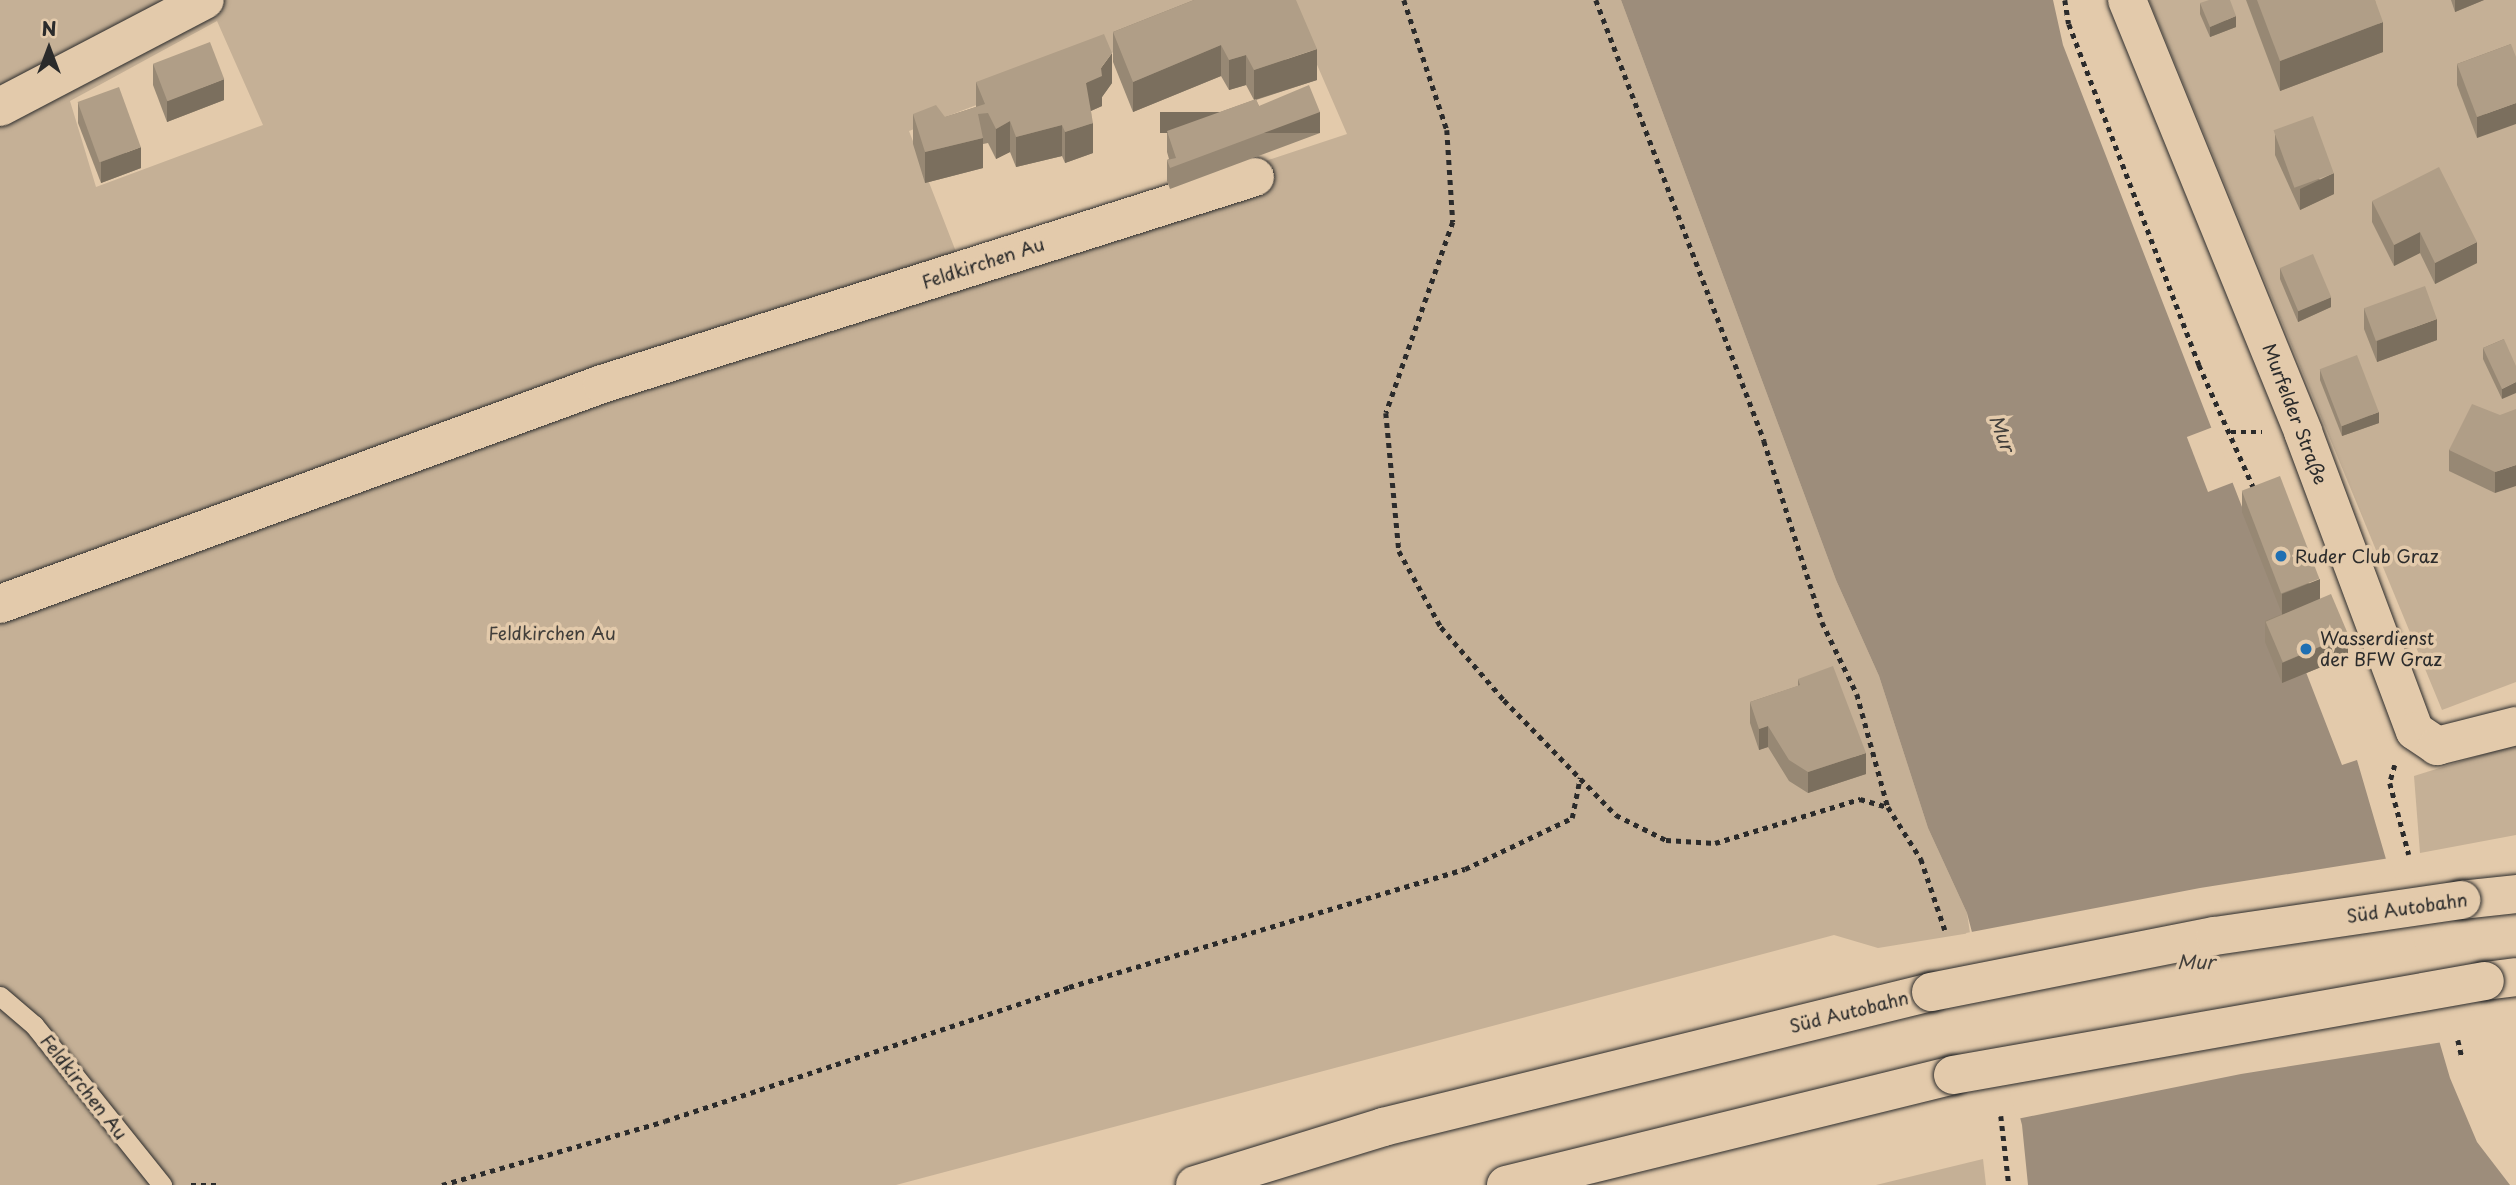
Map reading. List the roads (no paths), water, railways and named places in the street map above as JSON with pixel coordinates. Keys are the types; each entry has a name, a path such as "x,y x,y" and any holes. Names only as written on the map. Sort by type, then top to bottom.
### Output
{"main road":[{"path":"0,107 205,0"},
{"name":"Murfelder Straße","path":"2127,0 2303,432 2415,732 2437,746 2516,726"},
{"name":"Feldkirchen Au","path":"0,604 602,384 1255,177"},
{"name":"Süd Autobahn","path":"1195,1185 1383,1127 1931,992 2215,936 2516,894"},
{"path":"1506,1185 1953,1075 2500,979"}],"lane":[{"name":"Feldkirchen Au","path":"0,996 34,1025 162,1185"}],"water":[{"name":"Mur","path":"1621,0 2053,0 2063,45 2342,765 2357,760 2450,1078 2477,1142 2510,1185 2028,1185 2022,1125 1967,913 1928,828 1879,676 1836,580"}],"place":[{"name":"Ruder Club Graz","path":"2281,556"},
{"name":"Wasserdienst der BFW Graz","path":"2306,649"}]}
